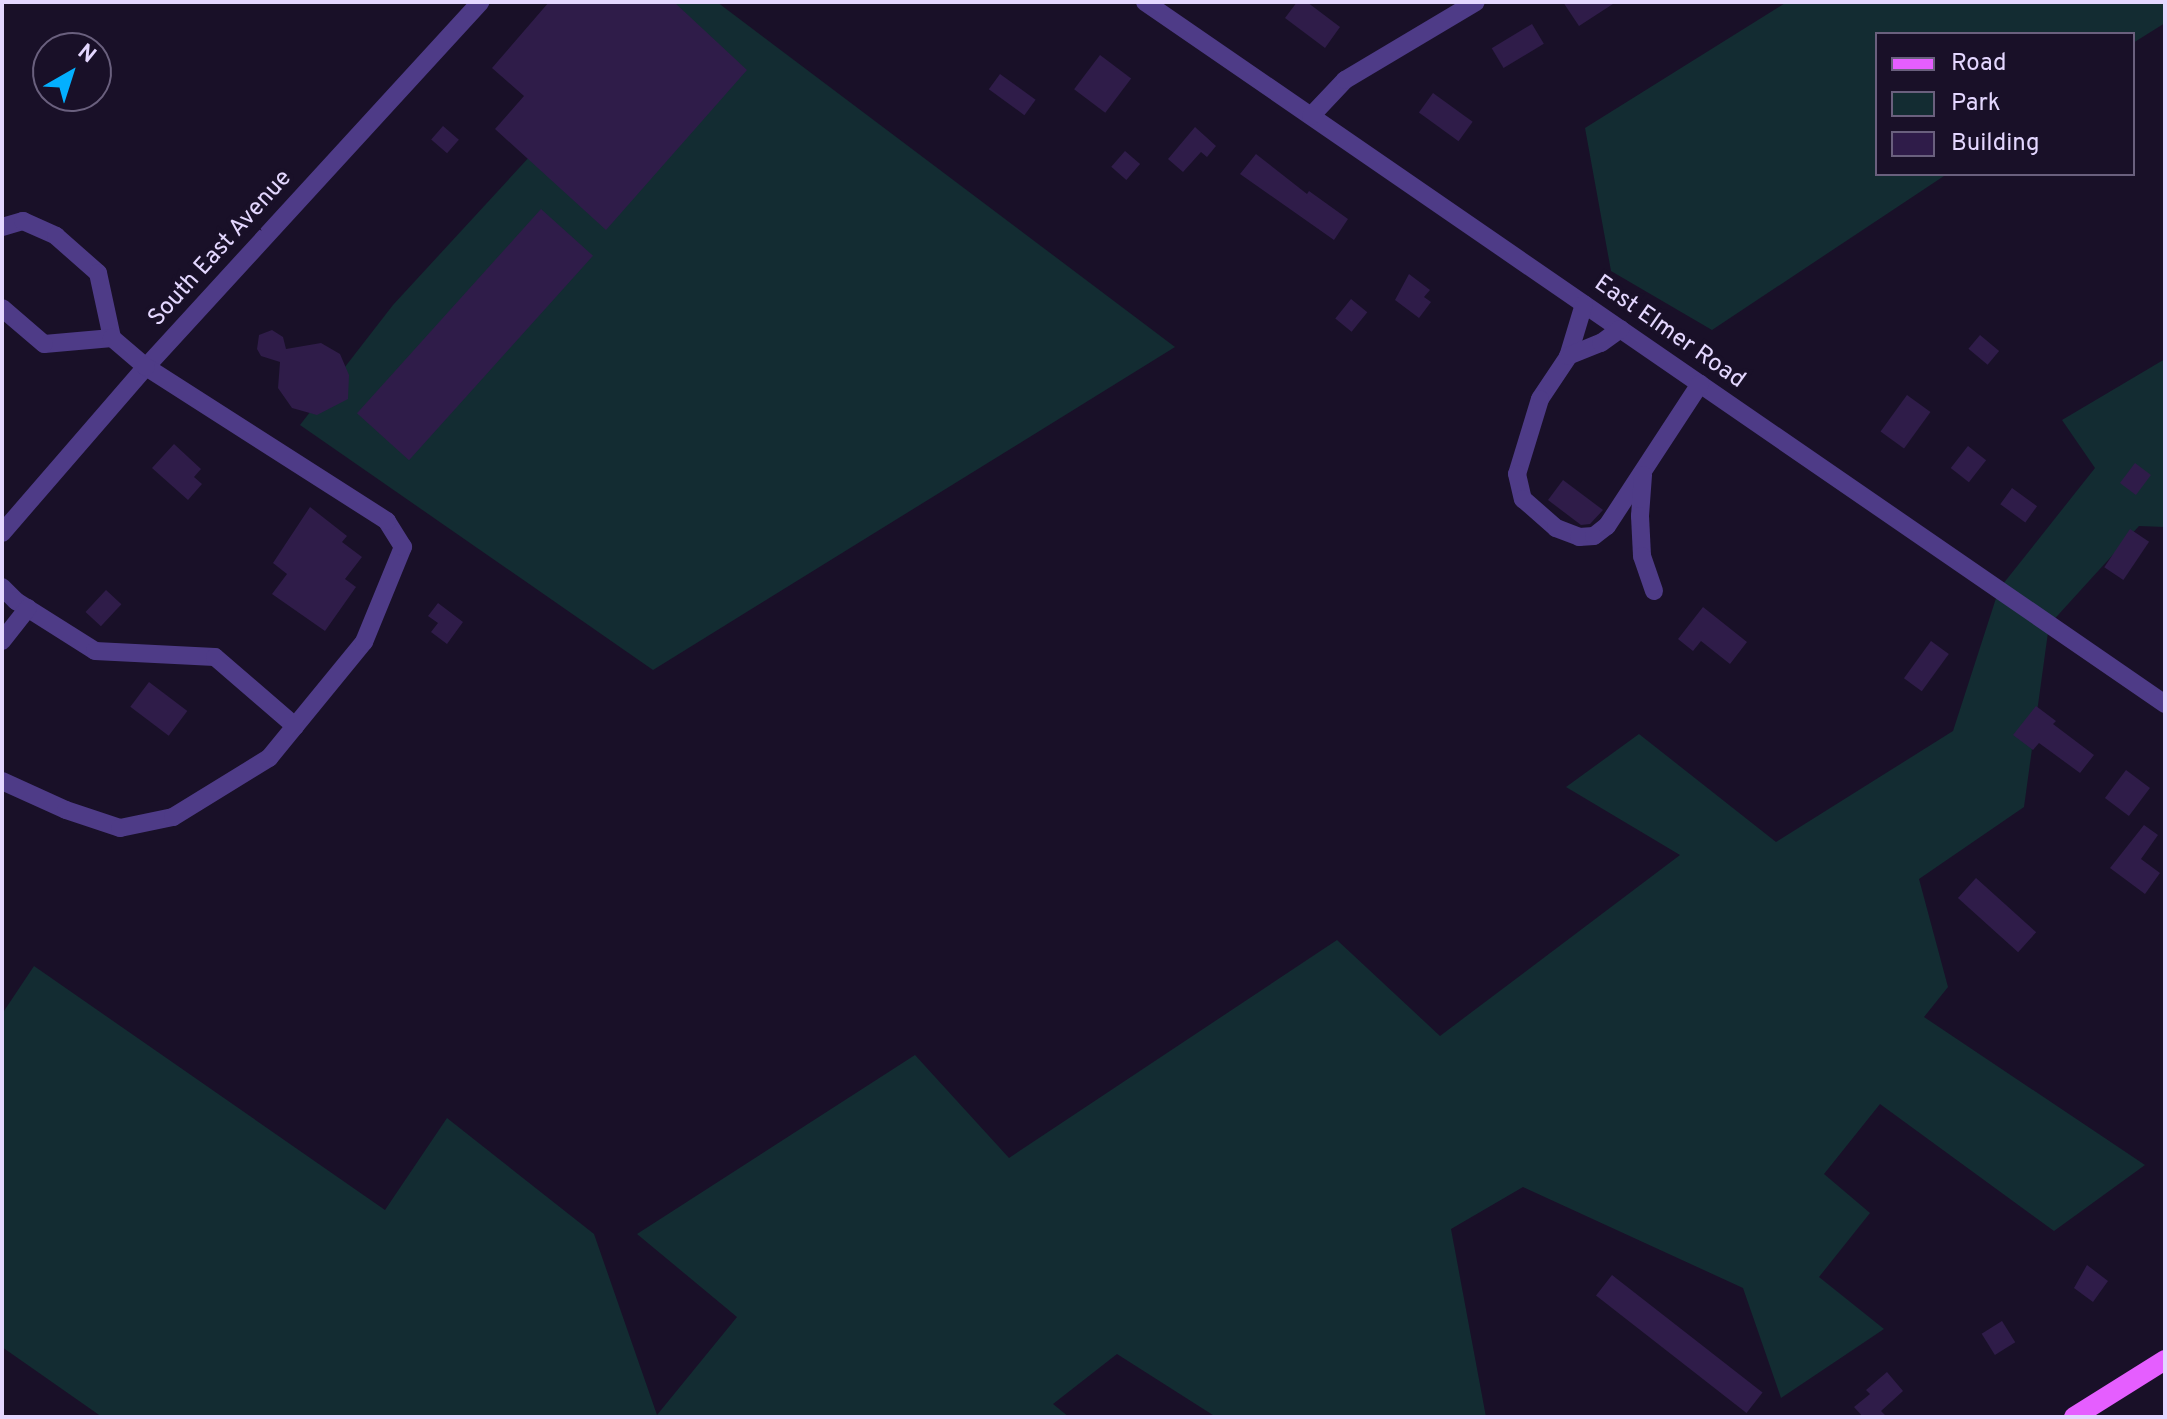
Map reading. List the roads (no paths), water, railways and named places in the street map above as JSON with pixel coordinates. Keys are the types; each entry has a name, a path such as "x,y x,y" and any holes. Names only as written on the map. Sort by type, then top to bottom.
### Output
{"main road":[{"path":"2074,1417 2165,1360"}],"street":[{"name":"South East Avenue","path":"2,533 146,367 480,2"},
{"name":"East Elmer Road","path":"1145,2 2165,704"},
{"path":"1311,116 1345,80 1476,2"},
{"path":"2,227 23,221 56,236 98,273 112,338 146,367 387,521 403,547 364,642 269,758 173,817 120,828 66,810 2,781"},
{"path":"1584,304 1568,356 1540,399 1517,474 1523,499 1556,528 1579,537 1594,536 1607,526 1700,384"},
{"path":"2,308 44,344 112,338"},
{"path":"1568,356 1601,343 1620,329"},
{"path":"1643,468 1640,516 1642,556 1654,591"},
{"path":"2,587 28,608 95,651 215,657 295,726"},
{"path":"2,641 28,608"}]}
